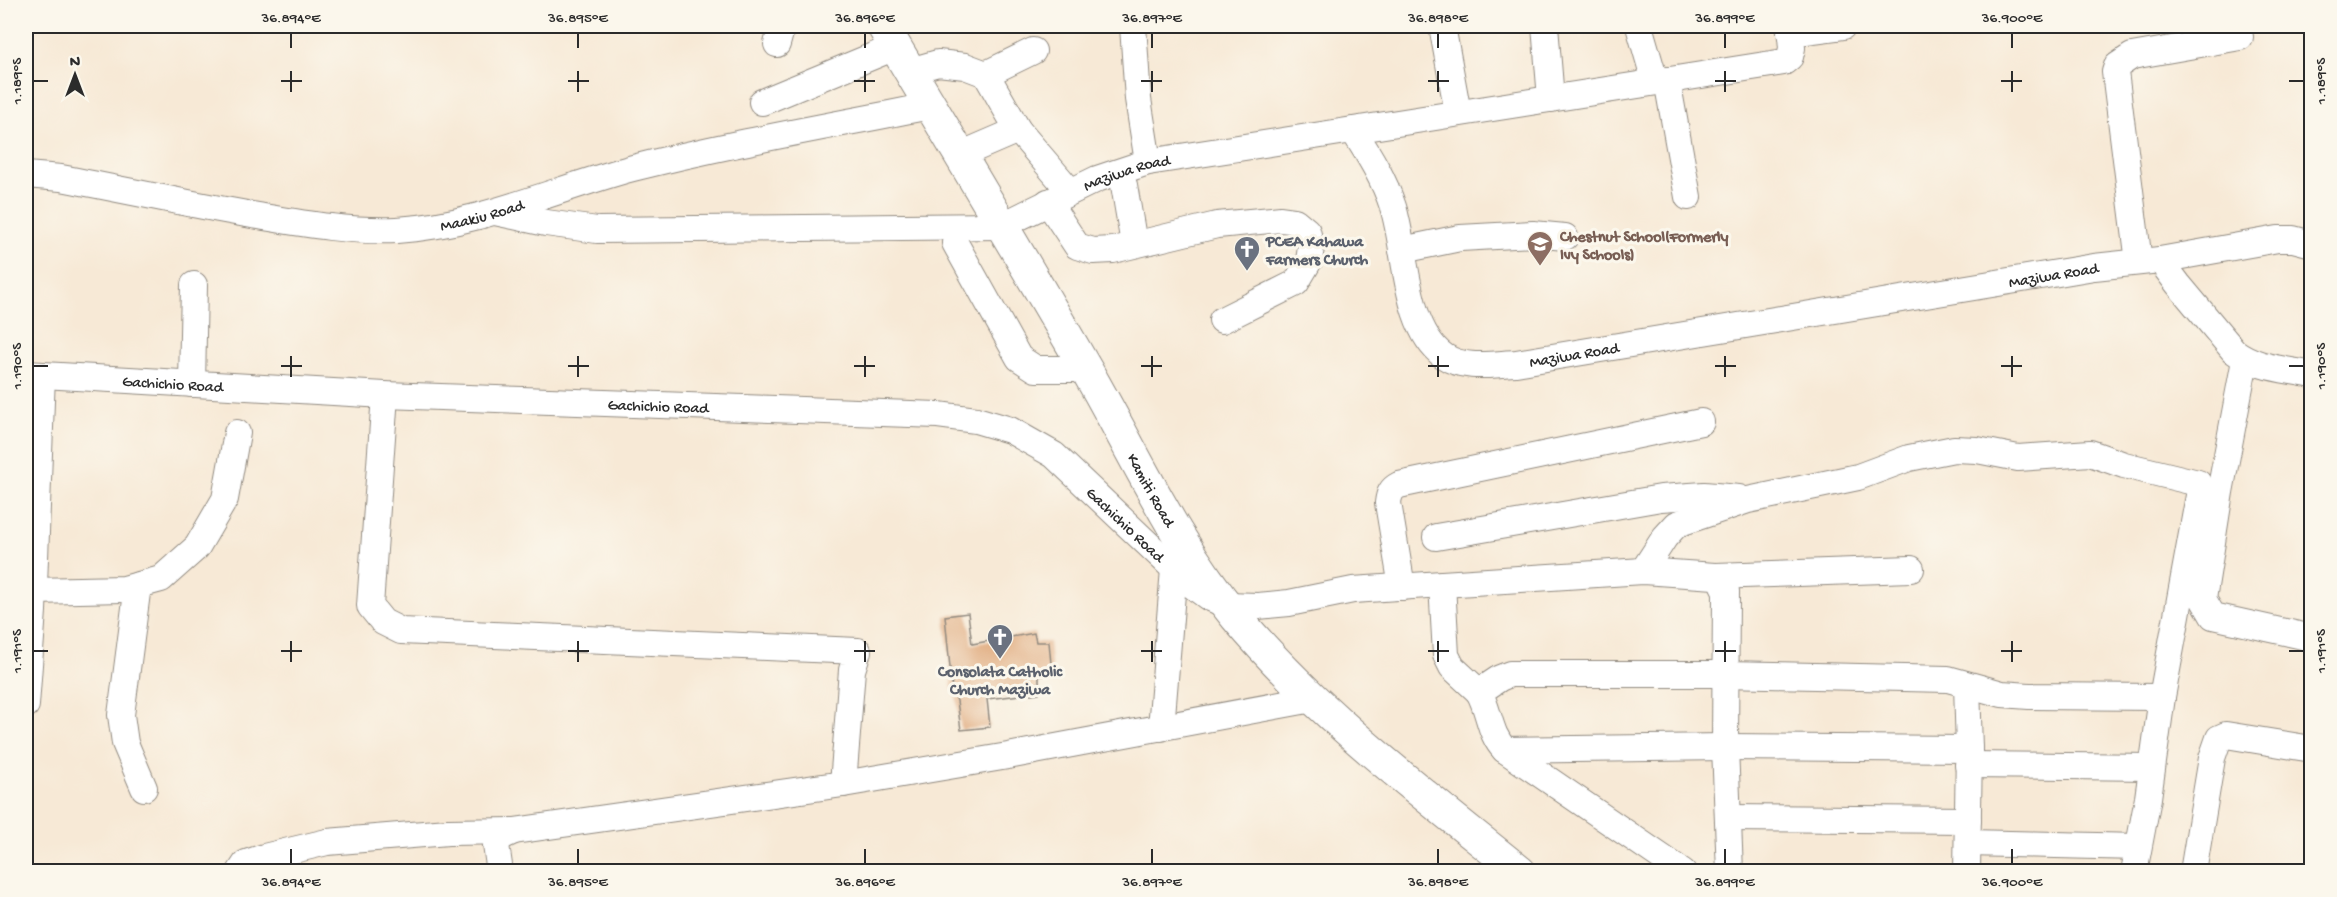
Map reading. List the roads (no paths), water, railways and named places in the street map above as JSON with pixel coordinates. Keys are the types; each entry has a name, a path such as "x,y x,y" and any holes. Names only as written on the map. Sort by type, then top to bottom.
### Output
{"main road":[{"name":"Kamiti Road","path":"896,48 1086,369 1199,567 1227,605 1282,670 1313,699 1392,768 1520,872"}],"street":[{"path":"1133,26 1134,67 1148,162"},
{"path":"1442,26 1458,113"},
{"path":"1545,26 1551,99"},
{"path":"1639,26 1661,81 1688,197"},
{"path":"1353,130 1784,62 1790,57 1790,29 1843,26"},
{"path":"2240,37 2150,51 2132,56 2117,66 2115,72 2150,261 2178,284 2234,351 2245,360 2312,375"},
{"path":"762,102 896,48 938,63 965,66 986,74 1059,197 1077,246 1093,251 1113,249 1217,225 1281,219 1295,221 1307,231 1311,247 1309,261 1296,283 1221,320"},
{"path":"986,74 1033,51"},
{"name":"Maakiu Road","path":"26,176 61,178 299,223 350,229 397,230 450,223 495,213 631,169 930,106"},
{"path":"960,156 1018,130"},
{"name":"Maziwa Road","path":"1001,226 1097,178 1148,162 1353,130 1384,183 1394,210 1417,318 1430,343 1446,357 1470,365 1516,363 2094,267 2150,261 2308,235"},
{"path":"1124,185 1134,244"},
{"path":"495,213 597,230 1001,226"},
{"path":"1402,249 1460,238 1533,234 1565,237"},
{"path":"955,243 1019,358 1036,369 1086,369"},
{"path":"192,384 194,285"},
{"path":"2245,360 2203,599 2212,616 2310,630"},
{"path":"26,705 31,604 34,374"},
{"name":"Gachichio Road","path":"34,374 385,395 938,415 976,420 1010,430 1054,455 1174,569 1208,597 1227,605"},
{"path":"385,395 370,606 383,622 401,631 858,651 852,670 843,784"},
{"path":"1402,587 1388,503 1388,495 1393,488 1701,422"},
{"path":"31,604 124,588 160,579 197,547 225,499 237,433"},
{"path":"1643,572 1652,554 1677,524 1748,500 1857,477 1909,458 1954,449 1977,450 2018,458 2090,453 2132,467 2198,483 2200,490 2162,697 2148,798 2136,859 1968,832 1728,818"},
{"path":"1436,537 1661,498 1724,496 1748,500"},
{"path":"1161,728 1174,569"},
{"path":"1227,605 1258,606 1289,603 1334,592 1643,572 1715,576 1911,569"},
{"path":"1715,576 1720,579 1726,591 1725,747 1730,872"},
{"path":"1442,584 1446,655 1452,667 1479,692 1486,706 1495,739 1505,750 1683,872"},
{"path":"138,585 121,715 125,743 144,788"},
{"path":"1479,692 1510,674 1726,674 1948,679 1996,693 2029,696 2162,697"},
{"path":"1967,685 1969,757 1967,872"},
{"path":"240,872 246,863 327,842 448,832 514,831 843,784 1313,699"},
{"path":"2193,872 2212,758 2219,738 2226,735 2312,749"},
{"path":"1505,750 1725,747 2152,767"},
{"path":"500,872 496,846 501,837 514,831"}],"place":[{"name":"Chestnut School(Formerly Ivy Schools)","path":"1540,267"},
{"name":"PCEA Kahawa Farmers Church","path":"1247,272"},
{"name":"Consolata Catholic Church Maziwa","path":"1000,660"}]}
